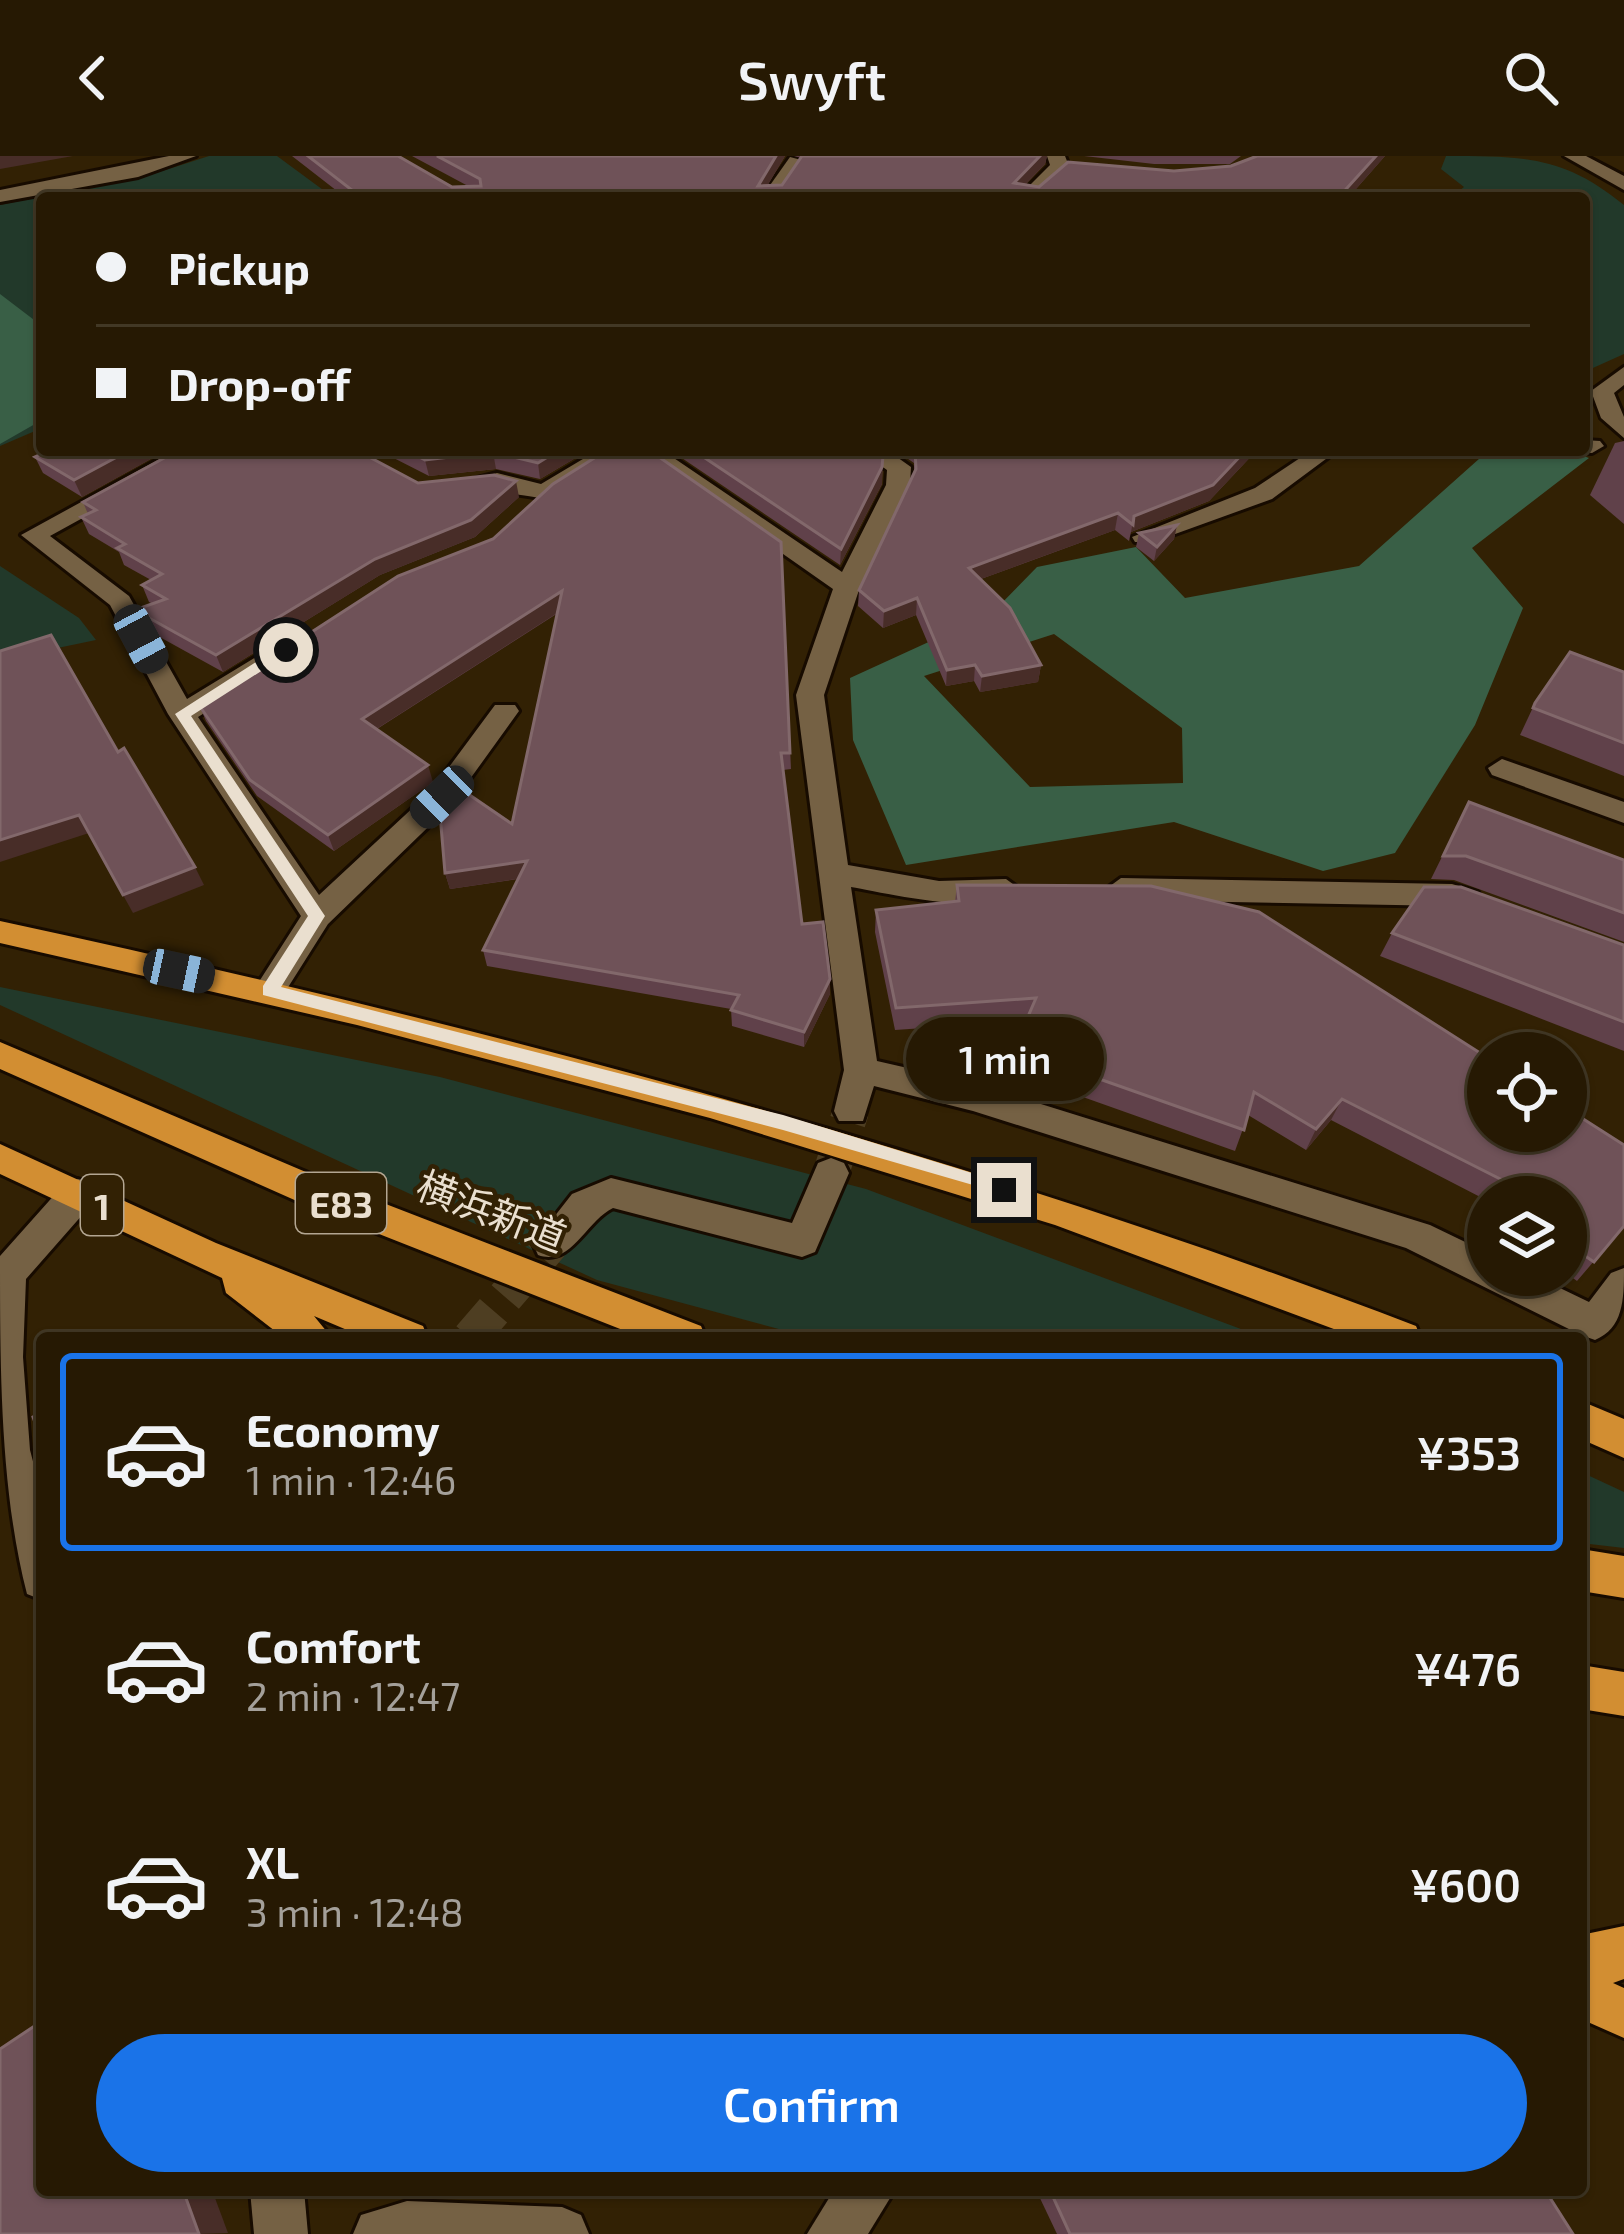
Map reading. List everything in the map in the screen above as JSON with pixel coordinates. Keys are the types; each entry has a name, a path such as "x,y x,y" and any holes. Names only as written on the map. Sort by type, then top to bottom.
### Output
{"highway":[{"path":"0,932 269,991 783,1123 962,1176 1217,1263 1387,1332"},
{"name":"横浜新道","path":"0,1055 321,1195 672,1332"},
{"name":"1","path":"0,1158 203,1254 305,1332"},
{"name":"E83","path":"203,1254 395,1332"},
{"path":"1587,1422 1624,1439"},
{"path":"1587,1571 1624,1577"},
{"path":"1587,1689 1624,1694"},
{"path":"1587,1960 1616,1958 1624,1951"},
{"path":"1587,1997 1624,2012"}],"street":[{"path":"0,196 138,172 187,156"},
{"path":"1573,156 1624,184"},
{"path":"774,192 796,161"},
{"path":"1032,192 1062,164"},
{"path":"1607,441 1609,413 1602,392 1624,374"},
{"path":"183,456 33,535 120,601 182,714 317,916"},
{"path":"516,519 545,492 604,456"},
{"path":"656,456 847,587"},
{"path":"1144,537 1273,493 1296,480 1320,456"},
{"path":"851,1111 861,1070 810,695 847,587 910,458"},
{"path":"442,487 497,480 545,492"},
{"path":"182,714 296,644"},
{"path":"269,991 317,916 442,797 505,711"},
{"path":"1502,768 1624,813"},
{"path":"831,873 939,892 1030,890"},
{"path":"1097,889 1452,895 1495,911"},
{"path":"861,1070 973,1096 1417,1236 1467,1261"},
{"path":"551,1244 585,1205 610,1193 802,1241 831,1173"},
{"path":"36,1555 10,1450 7,1274 78,1194"},
{"path":"1539,1296 1595,1323 1624,1283"},
{"path":"277,2196 280,2234"},
{"path":"834,2234 863,2196"},
{"path":"380,2234 407,2228 562,2234"}],"green space":[{"path":"209,156 277,156 326,192 64,192 153,174"},
{"path":"1446,156 1542,162 1582,177 1624,205 1624,354 1590,369 1590,192 1458,192 1464,187 1441,169"},
{"path":"36,198 36,431 0,446 0,205"},
{"path":"0,294 36,321 36,423 0,444"},
{"path":"1482,456 1589,458 1472,548 1523,608 1475,725 1395,853 1323,871 1174,822 906,865 853,740 850,678 992,613 1037,567 1136,547 1185,598 1359,566","holes":["1054,634 1182,728 1183,783 1030,787 924,676"]},
{"path":"0,566 79,618 96,640 0,660"},
{"path":"0,987 440,1077 866,1189 1249,1332 790,1332 597,1280 0,1005"},
{"path":"1587,1475 1624,1492 1624,1548 1587,1544"}],"building":[{"path":"308,156 398,156 452,187 481,186 480,179 437,156 776,156 758,186 782,185 802,156 1040,156 1014,183 1039,187 1068,162 1174,171 1231,166 1257,156 1376,156 1343,192 353,191"},
{"path":"37,456 119,456 74,480"},
{"path":"168,456 367,456 418,483 494,475 516,481 471,520 375,559 216,655 149,618 143,607 166,599 142,585 162,574 117,548 125,544 81,517 96,510 83,502"},
{"path":"509,456 549,456 538,463"},
{"path":"597,456 658,456 781,542 790,753 781,753 802,924 823,922 830,979 804,1032 731,1010 739,995 483,950 527,861 445,873 439,802 455,785 512,824 562,591 362,719 428,765 328,835 250,780 199,705 398,576 493,539 553,484"},
{"path":"702,456 883,456 882,467 841,549"},
{"path":"915,456 1240,456 1213,485 1134,516 1133,525 1118,513 969,568 1010,608 1041,665 982,676 975,665 947,670 917,598 884,611 859,590 916,469"},
{"path":"1177,525 1157,547 1139,533"},
{"path":"51,635 118,752 124,748 195,867 123,895 79,815 0,840 0,651"},
{"path":"1570,652 1624,672 1624,743 1533,708"},
{"path":"1469,802 1624,860 1624,913 1466,856 1443,856"},
{"path":"957,885 1151,886 1259,912 1467,1045 1467,1152 1587,1152 1587,1121 1624,1145 1624,1226 1594,1262 1587,1257 1587,1176 1494,1176 1342,1099 1316,1129 1254,1092 1244,1130 1014,1049 1036,998 896,1008 876,910 959,901"},
{"path":"1424,887 1461,887 1624,945 1624,1022 1392,933"},
{"path":"36,2025 36,2196 185,2196 199,2234 0,2234 0,2049"},
{"path":"1549,2196 1573,2234 1070,2234 1053,2197"}],"tunnel":[{"path":"831,1173 851,1111"},
{"path":"475,1332 551,1244"}],"route":[{"path":"286,650 182,714 317,916 269,991 783,1123 1004,1190"}]}
